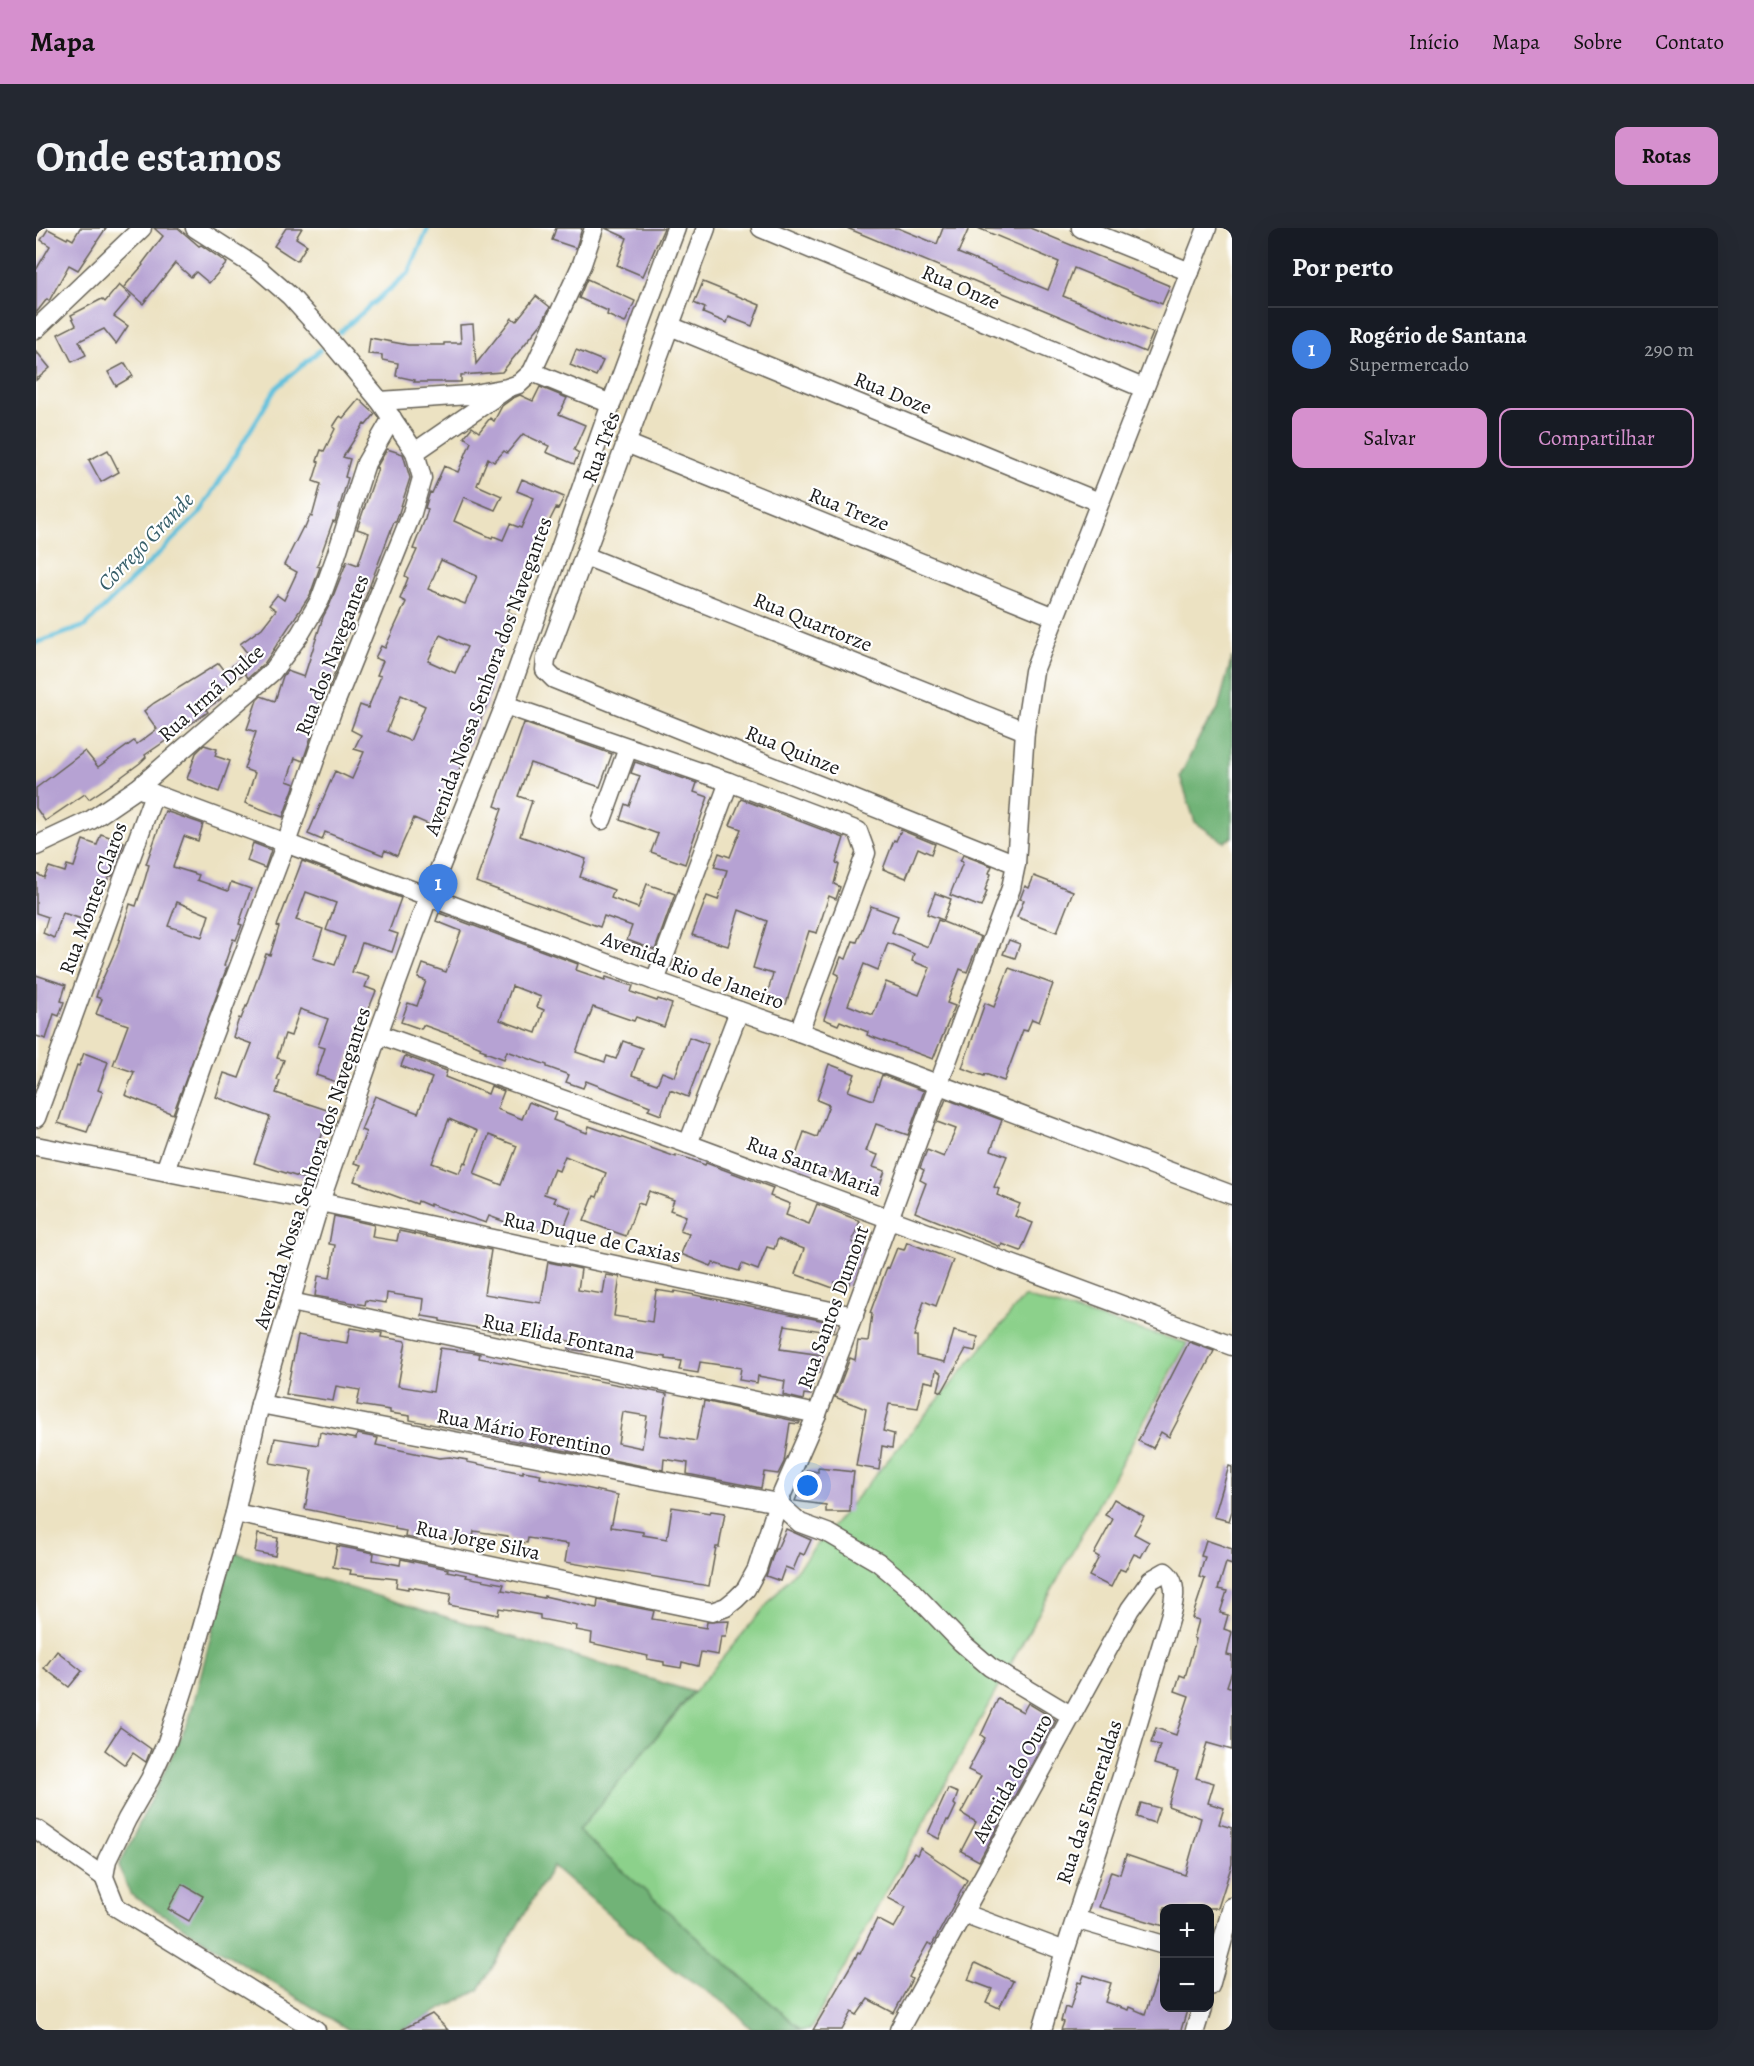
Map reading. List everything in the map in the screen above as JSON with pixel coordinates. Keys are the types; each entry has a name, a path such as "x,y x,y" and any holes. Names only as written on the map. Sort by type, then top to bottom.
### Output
{"street":[{"path":"36,329 142,228"},
{"name":"Rua dos Navegantes","path":"165,1171 205,1056 286,843 332,711 420,489 422,478 416,452 380,400 290,296 259,269 195,228"},
{"path":"380,400 470,395 519,384 532,372 582,264 594,228"},
{"name":"Avenida Nossa Senhora dos Navegantes","path":"104,1877 112,1849 167,1742 235,1513 261,1404 291,1302 321,1203 378,1034 429,895 505,705 676,228"},
{"name":"Rua Três","path":"554,679 545,670 546,659 706,228"},
{"name":"Rua Onze","path":"761,228 1143,388"},
{"path":"1081,228 1190,272"},
{"name":"Rua Santos Dumont","path":"712,1612 726,1607 746,1589 757,1569 778,1503 817,1414 1011,888 1016,864 1025,731 1034,672 1143,388 1208,228"},
{"name":"Rua Doze","path":"670,326 1099,502"},
{"path":"532,372 611,404"},
{"path":"416,452 507,388"},
{"name":"Rua Irmã Dulce","path":"36,846 146,791 272,672 289,650 320,600 366,463 392,418"},
{"name":"Rua Treze","path":"626,443 1055,616"},
{"name":"Rua Quartorze","path":"585,556 1025,731"},
{"name":"Rua Quinze","path":"554,679 1016,864"},
{"path":"505,705 729,782 858,831 866,853 799,1032"},
{"path":"602,820 628,748"},
{"path":"655,981 729,782"},
{"name":"Avenida Rio de Janeiro","path":"146,791 655,981 799,1032 1232,1195"},
{"name":"Rua Montes Claros","path":"36,1118 146,791"},
{"path":"688,1144 739,1011"},
{"name":"Rua Santa Maria","path":"378,1034 688,1144 1232,1346"},
{"name":"Rua Duque de Caxias","path":"36,1146 321,1203 854,1316"},
{"name":"Rua Elida Fontana","path":"291,1302 817,1414"},
{"name":"Rua Mário Forentino","path":"261,1404 778,1503"},
{"path":"778,1503 800,1523 830,1534 878,1562 907,1586 961,1642 990,1667 1072,1716"},
{"name":"Rua Jorge Silva","path":"235,1513 712,1612"},
{"name":"Avenida do Ouro","path":"899,2030 1130,1610 1151,1580 1165,1572 1171,1578 1174,1587"},
{"name":"Rua das Esmeraldas","path":"1042,2030 1172,1610 1174,1587"},
{"path":"36,1829 104,1877 116,1907 316,2030"},
{"path":"1214,1960 1232,1907"},
{"path":"963,1913 1065,1951"},
{"path":"1075,1919 1160,1945"},
{"path":"1195,2030 1200,2012"}],"green space":[{"path":"1232,657 1232,837 1224,842 1195,822 1180,776 1201,734 1218,709"},
{"path":"1024,1297 1187,1343 810,2030 801,2030 578,1831"},
{"path":"233,1552 693,1692 578,1831 801,2030 752,2030 729,2006 669,1966 553,1866 479,1990 401,2030 349,2030 130,1894 119,1866 189,1720"}],"building":[{"path":"80,228 106,228 78,270 69,265 49,301 47,299 36,313 36,270 50,246 41,240 48,229 73,240"},
{"path":"154,228 178,228 199,246 201,245 227,263 209,283 196,272 191,277 175,263 143,304 124,287 163,236"},
{"path":"286,228 302,228 296,238 307,245 297,261 274,246"},
{"path":"556,228 582,228 576,248 552,240"},
{"path":"605,228 664,228 643,276 617,265 627,238"},
{"path":"847,228 898,228 937,244 943,228 969,228 958,253 1048,290 1059,262 978,228 1030,228 1170,286 1162,304 1074,268 1063,296 1153,333 1145,352"},
{"path":"587,279 635,301 625,323 607,315 608,311 579,298"},
{"path":"703,282 760,305 752,326 729,317 727,323 703,313 705,308 694,303"},
{"path":"119,285 131,296 114,316 128,326 116,344 104,329 79,341 86,355 72,362 58,334 76,325 71,315 102,299 105,302"},
{"path":"536,296 550,307 542,323 502,372 461,375 461,382 414,382 415,380 396,376 398,363 382,360 382,355 368,354 370,338 408,345 461,343 460,325 473,324 476,364 512,318 516,321"},
{"path":"576,350 603,361 596,376 570,365"},
{"path":"36,351 50,368 36,380"},
{"path":"125,363 133,376 116,386 108,372"},
{"path":"540,387 567,398 559,414 585,425 574,450 579,453 574,464 546,452 549,446 523,434 507,453 504,451 494,462 488,458 477,485 502,496 495,510 464,497 454,521 492,538 493,536 503,540 510,524 521,528 534,498 517,491 522,479 564,497 549,522 536,554 541,556 535,569 529,567 508,612 515,615 490,676 495,678 491,689 493,690 439,811 445,814 439,829 414,818 397,856 385,850 383,855 325,832 322,840 308,834 335,771 352,779 364,752 354,749 361,735 351,730 360,705 368,708 381,676 377,675 383,661 375,658 381,646 385,648 406,602 400,599 408,578 405,576 417,550 413,549 428,509 425,508 430,492 432,493 444,466 458,472 471,442 464,437 472,427 479,432 490,418 494,421 502,406 520,395 533,401","holes":["441,560 477,576 465,604 428,589","440,635 467,647 455,673 428,661","401,695 425,706 410,741 387,731"]},
{"path":"359,399 375,414 366,425 364,424 343,457 350,459 345,477 348,478 335,522 333,521 317,566 320,567 310,595 264,664 248,678 245,673 217,693 221,699 206,709 208,712 145,755 146,757 140,763 113,783 89,799 85,794 45,821 36,808 36,788 85,751 98,767 134,741 137,744 157,729 144,711 219,663 225,671 248,654 240,644 262,628 276,610 269,605 277,595 284,600 297,572 284,565 303,527 305,528 310,516 312,517 321,484 313,481 321,450 324,451 340,416 343,418"},
{"path":"387,449 403,454 410,478 396,522 394,522 359,614 355,613 341,652 343,653 328,690 324,689 312,721 316,722 303,761 295,758 287,781 295,784 283,817 245,803 255,773 244,769 256,732 247,729 257,700 261,696 275,701 283,676 287,671 304,677 323,617 347,561 358,565 369,533 357,529 378,468 376,468"},
{"path":"108,450 119,472 101,482 89,460"},
{"path":"524,723 612,754 600,787 530,763 518,796 532,801 520,836 586,859 580,877 614,890 611,898 638,908 647,884 675,894 655,950 627,940 632,926 604,916 600,927 476,882 502,809 495,806"},
{"path":"204,745 217,749 215,756 230,761 219,792 187,779 196,753"},
{"path":"635,762 697,783 694,792 708,797 685,864 651,852 658,834 620,820 625,804 629,806 640,776 631,773"},
{"path":"741,799 844,838 836,863 839,864 834,884 840,887 836,899 829,896 817,933 809,931 786,1004 766,998 773,974 753,968 767,921 739,910 728,946 692,935 707,896 718,900 727,870 714,867 719,853 730,857 741,829 730,825"},
{"path":"165,811 203,824 198,841 184,836 173,867 199,875 197,880 228,891 231,882 251,889 239,924 242,925 236,940 233,939 224,966 227,967 173,1114 125,1095 134,1072 113,1065 128,1025 96,1014 102,999 96,997 100,985 117,947 130,904 136,906 149,865 146,864","holes":["177,902 209,915 202,937 168,926"]},
{"path":"901,830 935,844 931,854 918,848 906,878 883,869 894,840 896,841"},
{"path":"101,834 124,842 112,876 109,876 96,909 93,908 88,921 63,913 54,938 43,933 48,917 36,913 36,873 44,878 49,867 65,872 67,865 74,867 83,840 97,845"},
{"path":"253,843 271,850 265,868 247,861"},
{"path":"963,855 992,866 981,907 950,895 963,862 960,861"},
{"path":"302,861 401,898 389,931 398,934 392,952 362,943 352,972 369,977 365,987 376,991 339,1083 316,1075 325,1048 318,1046 328,1019 300,1009 291,1036 285,1034 277,1058 284,1060 277,1080 280,1081 276,1093 330,1111 320,1141 324,1142 319,1159 315,1157 308,1180 254,1163 270,1117 216,1097 224,1073 239,1078 252,1044 233,1037 239,1018 241,1019 247,1007 266,954 270,955 279,927 277,926","holes":["306,892 336,903 326,930 345,937 335,965 313,958 323,929 296,920"]},
{"path":"1034,876 1073,891 1057,932 1017,917 1024,900 1020,899 1025,886 1029,888"},
{"path":"935,893 951,899 943,920 927,914"},
{"path":"871,906 898,916 892,932 928,947 938,920 981,937 967,972 960,969 947,1003 955,1006 933,1059 867,1035 868,1032 840,1021 838,1025 824,1019 839,975 835,973 841,957 846,959 853,941 857,942","holes":["888,943 914,954 912,961 930,968 919,995 886,982 873,1015 848,1005 864,964 878,970"]},
{"path":"439,913 578,964 576,970 633,986 631,992 672,1004 664,1027 636,1017 634,1021 593,1007 576,1052 605,1062 607,1056 616,1059 623,1041 642,1048 632,1075 657,1084 662,1072 675,1077 689,1037 708,1044 688,1097 670,1090 661,1115 648,1110 650,1106 586,1081 583,1088 566,1082 569,1075 547,1067 547,1065 507,1051 504,1059 485,1052 480,1049 481,1047 462,1039 423,1025 421,1029 401,1022 408,1003 417,1006 426,981 418,978 423,964 446,972 461,931 436,921","holes":["512,986 541,997 537,1007 544,1010 536,1033 500,1020"]},
{"path":"1009,940 1020,944 1015,958 1003,954"},
{"path":"1009,968 1053,984 1039,1022 1032,1019 1027,1031 1023,1030 1004,1081 962,1068 985,1003 994,1007"},
{"path":"36,975 66,985 59,1016 54,1014 46,1039 36,1036"},
{"path":"84,1053 108,1062 98,1090 103,1092 87,1132 58,1123 77,1065 79,1066"},
{"path":"405,1056 447,1071 445,1077 488,1094 491,1086 504,1091 497,1109 522,1119 529,1102 556,1113 553,1120 587,1133 589,1126 676,1157 676,1155 705,1165 706,1163 773,1188 770,1196 790,1204 786,1215 809,1224 817,1204 860,1221 852,1242 864,1247 848,1287 835,1282 833,1288 795,1274 804,1249 778,1239 774,1249 767,1247 758,1270 742,1264 739,1271 713,1263 711,1266 681,1254 689,1234 680,1231 686,1216 670,1210 674,1200 649,1191 644,1205 638,1203 626,1236 584,1221 594,1196 597,1197 606,1173 565,1156 559,1171 554,1169 544,1194 556,1198 554,1202 572,1208 564,1228 547,1221 543,1232 518,1222 516,1226 489,1216 486,1223 430,1204 430,1206 418,1201 417,1204 354,1181 361,1165 354,1163 366,1132 361,1130 375,1096 418,1113 432,1078 401,1066","holes":["449,1119 477,1131 466,1163 464,1162 459,1173 432,1163","489,1135 517,1146 502,1185 474,1174"]},
{"path":"829,1064 855,1074 848,1091 873,1100 882,1075 924,1091 908,1135 876,1124 866,1151 878,1155 873,1167 885,1171 878,1190 816,1167 813,1175 792,1167 804,1132 817,1137 829,1105 817,1100"},
{"path":"946,1099 1002,1120 991,1150 1007,1156 994,1187 999,1189 997,1195 1020,1204 1015,1216 1033,1223 1021,1251 1002,1244 1001,1247 915,1212 926,1183 920,1180 924,1170 920,1168 927,1150 944,1157 956,1129 937,1122"},
{"path":"334,1216 374,1225 372,1237 397,1241 399,1231 491,1250 484,1294 541,1303 548,1262 581,1269 578,1290 603,1294 606,1275 620,1277 614,1316 652,1322 656,1290 674,1293 675,1291 835,1323 834,1333 785,1325 780,1349 822,1355 819,1373 815,1372 811,1395 804,1394 803,1400 783,1395 785,1381 758,1376 757,1383 739,1380 741,1368 700,1362 698,1373 679,1370 681,1361 666,1359 666,1357 591,1346 590,1352 569,1349 570,1341 535,1335 534,1338 440,1321 440,1319 422,1316 424,1299 387,1293 386,1303 366,1300 365,1305 315,1296 318,1276 330,1278 335,1245 329,1244"},
{"path":"907,1242 953,1260 936,1306 924,1301 914,1336 917,1336 917,1356 945,1362 954,1331 978,1337 975,1351 966,1349 942,1392 938,1390 942,1374 936,1370 934,1383 924,1381 918,1408 889,1404 883,1431 894,1434 892,1448 882,1446 879,1470 856,1466 866,1409 835,1397 850,1358 855,1360 858,1341 868,1342 872,1314 870,1313 887,1267 889,1268 897,1248 904,1250"},
{"path":"350,1328 382,1333 381,1337 406,1341 398,1386 433,1392 440,1348 477,1353 480,1354 479,1358 667,1394 660,1435 696,1441 704,1401 800,1422 799,1424 790,1423 784,1462 778,1474 764,1472 761,1488 687,1474 688,1463 664,1459 663,1470 410,1420 410,1416 390,1413 390,1410 357,1405 360,1390 336,1386 333,1401 286,1394 298,1335 347,1343","holes":["623,1412 647,1416 642,1448 618,1443"]},
{"path":"1189,1342 1214,1351 1169,1437 1161,1432 1153,1448 1138,1441"},
{"path":"320,1432 356,1439 357,1434 378,1438 376,1445 439,1458 467,1460 467,1462 523,1473 523,1471 541,1474 540,1478 618,1495 611,1527 643,1532 643,1535 667,1539 672,1507 725,1513 709,1586 565,1562 568,1544 528,1538 527,1543 508,1540 508,1536 474,1531 472,1543 418,1533 417,1539 405,1537 406,1531 395,1529 395,1527 305,1509 312,1470 270,1463 275,1438 318,1445"},
{"path":"1229,1466 1232,1467 1232,1511 1229,1521 1214,1517"},
{"path":"818,1468 854,1472 850,1512 826,1512 826,1505 795,1501 808,1470 818,1472"},
{"path":"1114,1499 1144,1516 1134,1534 1149,1542 1141,1557 1134,1554 1125,1571 1120,1569 1111,1587 1089,1576 1099,1557 1094,1554 1113,1519 1105,1515"},
{"path":"786,1529 811,1540 804,1555 800,1553 793,1570 785,1567 780,1581 766,1576 775,1549"},
{"path":"258,1534 278,1538 275,1556 255,1552"},
{"path":"1206,1540 1232,1549 1232,1565 1226,1563 1218,1589 1227,1591 1220,1613 1228,1615 1224,1629 1232,1632 1227,1655 1232,1656 1232,1671 1227,1686 1232,1688 1232,1750 1207,1743 1196,1778 1214,1783 1208,1803 1224,1808 1219,1824 1232,1828 1232,1864 1218,1908 1214,1908 1214,1904 1160,1904 1160,1925 1099,1907 1111,1871 1120,1874 1126,1855 1185,1875 1201,1818 1168,1806 1178,1771 1154,1764 1160,1745 1151,1743 1156,1728 1176,1735 1189,1696 1175,1691 1180,1675 1185,1677 1196,1639 1194,1638 1199,1620 1192,1618 1205,1579 1199,1577 1205,1557 1201,1556"},
{"path":"337,1546 374,1553 373,1560 400,1565 401,1559 448,1569 447,1571 467,1575 466,1577 504,1584 502,1590 544,1598 544,1596 597,1608 598,1600 654,1611 652,1619 706,1628 707,1622 729,1621 726,1637 721,1637 718,1655 701,1652 698,1666 682,1662 681,1668 664,1665 664,1662 647,1659 648,1656 591,1643 592,1633 576,1630 577,1626 540,1619 540,1615 499,1608 498,1615 449,1605 451,1594 396,1587 397,1579 350,1574 351,1570 333,1567"},
{"path":"57,1651 82,1671 69,1687 44,1668"},
{"path":"998,1699 1023,1712 1028,1703 1056,1720 979,1861 961,1851 976,1822 961,1813 981,1776 968,1770 985,1738 981,1735"},
{"path":"120,1727 151,1749 146,1762 133,1753 125,1765 105,1750"},
{"path":"948,1789 958,1793 954,1804 956,1806 939,1839 928,1833"},
{"path":"1141,1803 1159,1808 1154,1823 1137,1817"},
{"path":"920,1848 967,1880 932,1945 928,1943 909,1977 912,1979 894,2013 868,1999 857,2015 852,2012 842,2030 813,2030 858,1953 860,1954 877,1919 894,1928 906,1907 888,1898 914,1853 917,1855"},
{"path":"182,1884 203,1896 189,1921 168,1909"},
{"path":"975,1963 1013,1981 999,2008 986,2002 992,1989 968,1980"},
{"path":"1160,1969 1160,2012 1186,2012 1181,2030 1061,2030 1065,2007 1070,2009 1078,1982 1081,1983 1084,1975 1111,1983 1105,2002 1128,2010 1129,2007 1145,2014"},
{"path":"432,2014 448,2030 401,2030"}],"waterway":[{"name":"Córrego Grande","path":"340,332 409,272 428,228"},
{"name":"Córrego Grande","path":"36,643 85,626 200,513 276,388 320,350"}],"place":[{"name":"Rogério de Santana","path":"438,914"}]}
